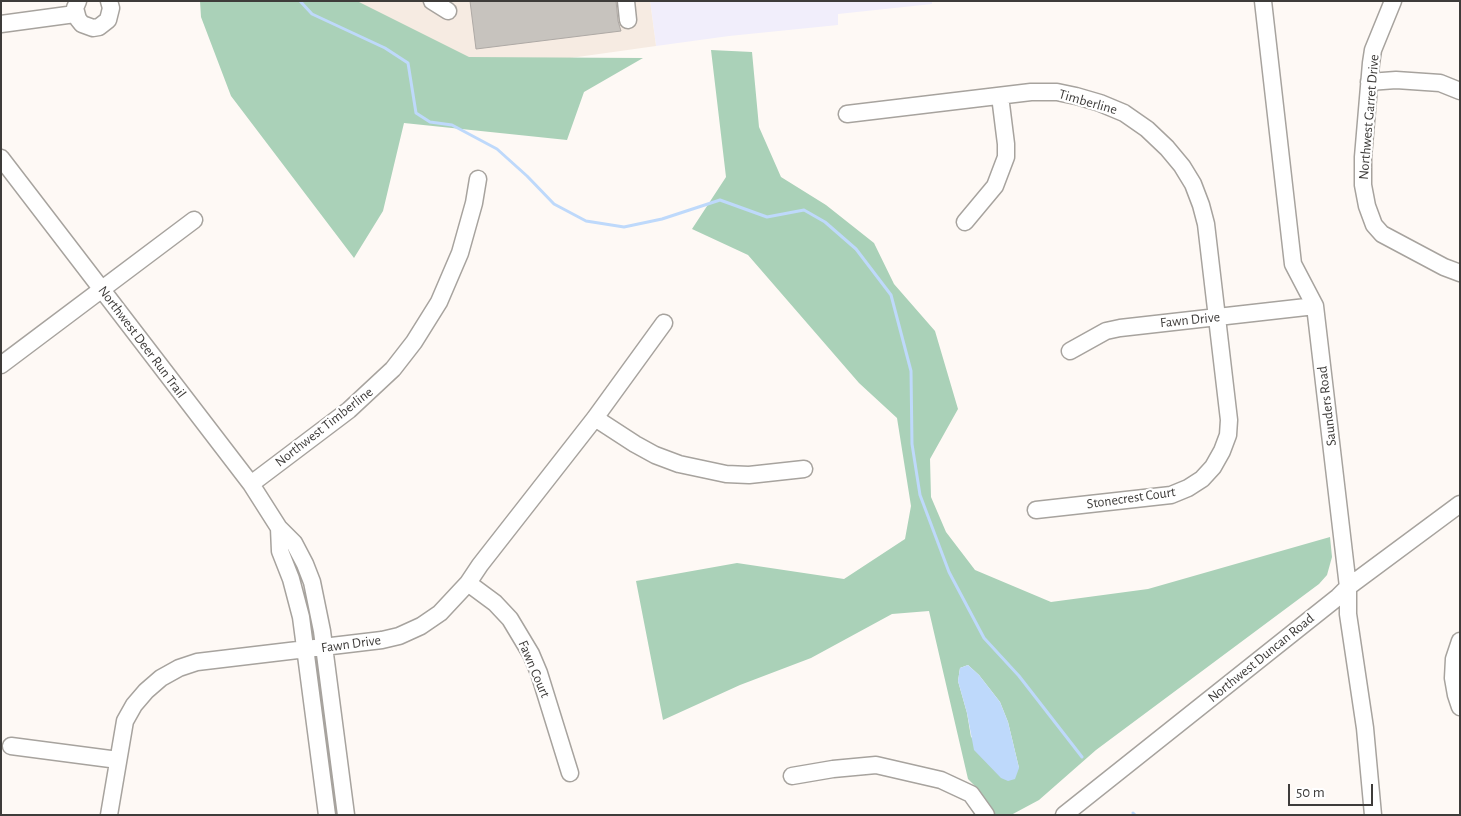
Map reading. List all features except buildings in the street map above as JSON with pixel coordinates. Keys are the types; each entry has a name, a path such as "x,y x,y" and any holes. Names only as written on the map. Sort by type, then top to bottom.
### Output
{"street":[{"path":"1,24 77,8 82,24 87,27 99,27 104,24 111,14 109,1"},
{"path":"432,1 448,11"},
{"path":"626,1 628,20"},
{"name":"Saunders Road","path":"1263,1 1293,264 1315,306 1348,587 1348,614 1365,728 1373,815"},
{"name":"Northwest Garret Drive","path":"1393,1 1374,50 1369,82 1363,157 1363,185 1374,225 1382,234 1444,267 1460,272"},
{"path":"1369,82 1396,80 1440,83 1460,91"},
{"name":"Timberline","path":"847,114 1031,92 1057,92 1100,103 1124,112 1167,148 1182,166 1193,184 1206,224 1216,317"},
{"path":"965,222 995,186 1006,158 1000,96"},
{"name":"Northwest Deer Run Trail","path":"1,158 251,484 279,528 294,543 312,582 325,647 346,811"},
{"name":"Northwest Timberline","path":"251,484 349,410 393,369 414,342 439,302 460,253 474,203 478,179"},
{"path":"1,365 194,220"},
{"name":"Fawn Drive","path":"1070,351 1106,331 1120,328 1315,306"},
{"name":"Stonecrest Court","path":"1036,510 1171,495 1188,488 1202,479 1213,467 1228,435 1229,420 1216,317"},
{"name":"Fawn Drive","path":"109,815 125,722 134,705 161,678 179,668 197,662 382,640 399,636 421,626 440,613 468,584 480,565 596,418 664,323"},
{"path":"596,418 635,444 655,455 679,464 726,474 749,475 804,469"},
{"name":"Northwest Duncan Road","path":"1064,815 1338,597 1348,587 1460,504"},
{"name":"Northwest Deer Run Trail","path":"279,528 280,551 291,579 301,617 327,812"},
{"name":"Fawn Court","path":"468,584 495,603 510,619 531,654 542,682 570,773"},
{"path":"1460,641 1454,659 1453,678 1460,706"},
{"path":"11,746 118,760"},
{"path":"792,776 833,769 876,765 941,780 971,794 986,815"},
{"path":"327,812 346,811"}],"shaded area":[{"path":"231,1 650,1 656,46 328,92"},
{"path":"650,1 932,1 932,4 838,14 838,25 729,36 656,46"}],"green space":[{"path":"200,1 357,1 469,57 643,58 584,92 567,140 404,123 383,211 354,258 231,96 201,17"},
{"path":"711,50 752,52 759,127 781,177 826,205 874,243 894,284 935,331 958,409 930,459 931,497 946,532 975,570 1051,602 1148,589 1330,537 1332,557 1327,575 1319,584 1096,750 1039,800 1011,815 994,815 977,788 968,779 929,611 892,614 811,658 740,685 663,720 636,581 737,563 844,579 905,539 911,506 897,418 859,383 748,255 692,229 726,177","holes":["968,665 979,675 1000,702 1008,722 1019,768 971,737 967,713 958,681 960,668"]}],"water":[{"path":"968,665 979,675 1000,702 1008,722 1019,768 1015,779 1008,781 1001,778 974,750 967,713 958,681 960,668"}],"waterway":[{"path":"300,1 312,14 385,48 408,63 416,113 430,122 452,125 497,149 554,204 586,221 624,227 662,219 720,200 767,217 804,210 825,222 856,249 891,295 911,371 912,444 920,495 949,572 984,638 1019,676 1082,757"}]}
